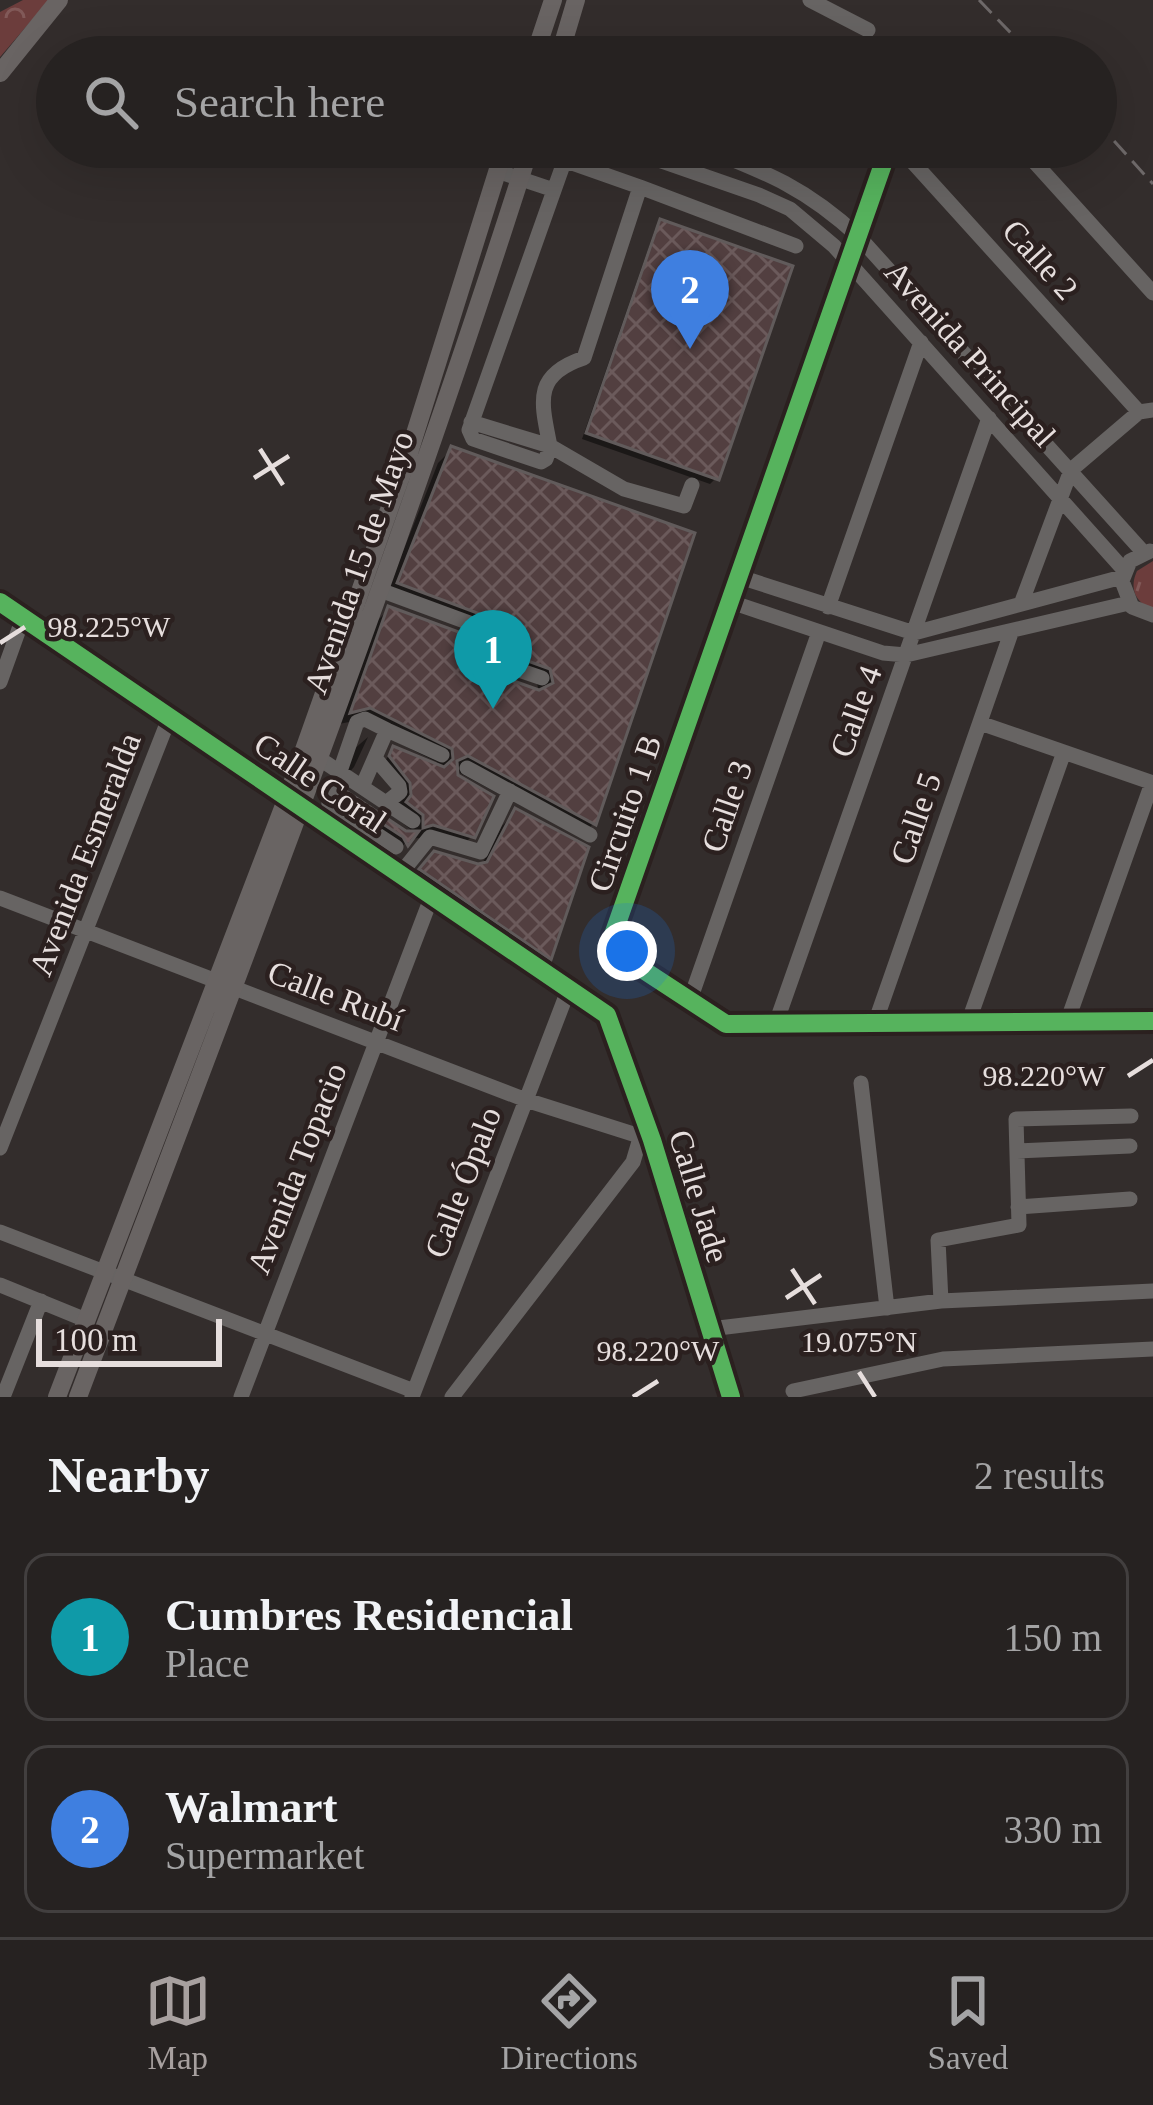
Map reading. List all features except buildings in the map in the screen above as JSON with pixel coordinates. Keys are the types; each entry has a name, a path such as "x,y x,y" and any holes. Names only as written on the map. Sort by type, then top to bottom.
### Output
{"main road":[{"path":"0,73 59,0"},
{"path":"541,36 553,0"},
{"path":"565,36 576,0"},
{"name":"Avenida 15 de Mayo","path":"295,800 320,759 380,590 498,168"},
{"name":"Avenida 15 de Mayo","path":"78,1397 113,1277 295,800 417,459 453,380 523,168"},
{"name":"Avenida 15 de Mayo","path":"57,1397 86,1320 113,1277"}],"street":[{"path":"810,0 868,30"},
{"path":"562,168 469,435 541,461 550,446 542,406 548,377 559,366 584,358 640,187"},
{"path":"586,168 796,246"},
{"name":"Avenida Principal","path":"688,168 790,209 850,264 1059,495 1123,573"},
{"name":"Avenida Principal","path":"755,168 815,197 860,237 1149,552"},
{"name":"Circuito 1 B","path":"882,168 613,946 726,1024 1153,1021"},
{"name":"Calle 2","path":"919,168 1146,411"},
{"path":"1040,168 1153,293"},
{"path":"497,171 554,190"},
{"path":"828,607 920,342"},
{"path":"453,380 484,389"},
{"path":"1021,604 1070,470 1146,411"},
{"name":"Calle 4","path":"776,1024 988,418"},
{"path":"550,446 624,489 684,506 692,485"},
{"path":"1149,552 1130,561 1123,573 1122,591 1140,613 1153,615"},
{"path":"740,577 914,633 1123,573"},
{"path":"380,590 475,625 504,665 542,678"},
{"name":"Calle Coral","path":"0,602 607,1015"},
{"path":"731,602 884,653 906,656 1129,603"},
{"path":"0,682 23,618"},
{"name":"Calle 3","path":"690,1000 819,632"},
{"name":"Calle 5","path":"875,1023 1011,633"},
{"name":"Avenida Esmeralda","path":"0,1148 170,716"},
{"path":"396,847 329,803 349,740 361,719 442,755"},
{"path":"980,723 1152,783 1067,1022"},
{"path":"362,788 387,730"},
{"path":"329,732 349,740"},
{"path":"968,1023 1064,752"},
{"path":"375,758 399,786 400,792 386,803"},
{"path":"320,759 413,821"},
{"path":"467,767 590,835"},
{"path":"401,873 430,837 481,852 510,791"},
{"name":"Avenida Topacio","path":"241,1397 433,893"},
{"name":"Calle Rubí","path":"0,898 526,1100 647,1137"},
{"name":"Calle Ópalo","path":"413,1394 569,988"},
{"name":"Calle Jade","path":"607,1015 731,1397"},
{"path":"861,1083 887,1308"},
{"path":"941,1300 938,1240 1019,1225 1016,1119 1131,1116"},
{"path":"452,1397 633,1162 647,1137"},
{"path":"1017,1151 1130,1146"},
{"path":"1018,1207 1130,1199"},
{"path":"0,1232 413,1394"},
{"path":"0,1285 86,1320"},
{"path":"710,1329 941,1300 1153,1291"},
{"path":"3,1397 7,1367 40,1301"},
{"path":"794,1391 829,1391 944,1359 1153,1349"}],"green space":[{"path":"23,0 49,0 0,57 0,12"},
{"path":"1153,561 1153,609 1138,599 1134,583 1137,571"}],"railway":[{"path":"979,0 1014,36"},
{"path":"1117,144 1153,184"}],"cycle path":[{"path":"882,168 613,946 726,1024 1153,1021"},
{"path":"0,602 607,1015 652,1140 731,1397"}],"place":[{"name":"Walmart","path":"690,349"},
{"name":"Cumbres Residencial","path":"493,709"}]}
